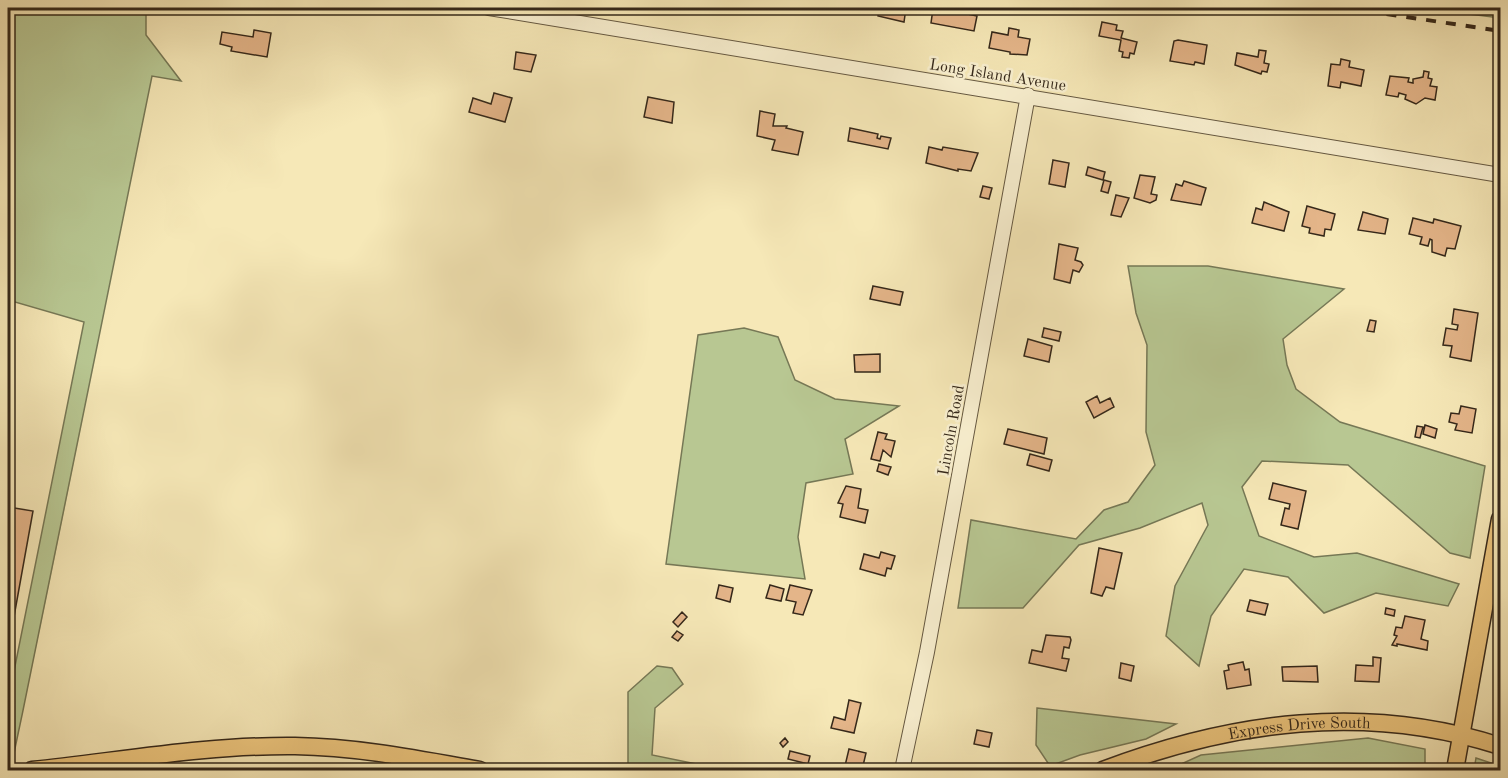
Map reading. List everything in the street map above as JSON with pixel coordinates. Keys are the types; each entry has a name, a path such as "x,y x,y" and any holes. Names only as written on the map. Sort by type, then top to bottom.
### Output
{"main road":[{"path":"1455,771 1500,519"},
{"name":"Express Drive South","path":"1103,771 1159,750 1206,737 1285,724 1344,722 1403,725 1461,735 1500,747"},
{"path":"32,771 231,748 295,746 364,750 480,771"}],"street":[{"name":"Long Island Avenue","path":"489,8 1028,95 1500,175"},
{"name":"Lincoln Road","path":"902,771 927,652 1028,95"}],"green space":[{"path":"8,8 146,8 146,35 181,81 152,76 14,753 8,754 8,701 84,322 8,300"},
{"path":"1421,8 1500,8 1500,18"},
{"path":"1128,266 1208,266 1344,289 1283,339 1287,365 1296,389 1340,422 1485,466 1470,558 1450,553 1348,465 1262,461 1242,487 1259,536 1314,557 1357,553 1459,584 1448,606 1376,593 1324,613 1288,577 1244,569 1211,616 1199,666 1166,636 1175,586 1208,525 1202,503 1140,528 1079,545 1023,608 958,608 971,520 1076,539 1104,510 1128,502 1155,465 1146,432 1147,345 1136,313"},
{"path":"744,328 778,337 795,380 835,399 899,406 845,439 853,474 806,483 798,537 805,579 666,564 698,335"},
{"path":"657,666 672,668 683,684 655,708 652,755 726,770 628,770 628,692"},
{"path":"1037,708 1176,724 1146,739 1080,755 1050,766 1036,745"},
{"path":"1368,738 1425,749 1425,770 1168,770 1201,755"},
{"path":"1476,758 1500,766 1500,770 1474,770"},
{"path":"351,765 379,770 299,770"}],"building":[{"path":"879,8 906,8 904,22 878,16"},
{"path":"948,8 968,8 967,14 977,16 974,31 931,23 933,9 948,12"},
{"path":"1102,22 1117,25 1116,30 1123,31 1121,38 1137,42 1134,54 1130,53 1129,58 1122,57 1123,52 1119,51 1121,40 1099,36"},
{"path":"1009,28 1019,30 1018,37 1030,39 1027,55 1010,54 1010,52 989,48 992,32 1008,35"},
{"path":"254,30 271,33 267,57 231,51 232,47 220,44 222,32 253,37"},
{"path":"1174,41 1207,45 1204,64 1195,62 1194,65 1170,61"},
{"path":"1259,50 1266,51 1264,63 1269,64 1267,72 1262,71 1261,74 1235,65 1237,53 1258,57"},
{"path":"516,52 536,55 531,72 514,69"},
{"path":"1341,59 1350,61 1349,67 1364,70 1361,86 1341,82 1340,88 1328,86 1331,64 1340,65"},
{"path":"1424,71 1429,72 1428,78 1432,79 1430,86 1437,87 1435,100 1425,98 1416,104 1405,99 1406,95 1399,93 1398,97 1386,95 1390,76 1409,78 1408,82 1413,83 1413,79 1423,77"},
{"path":"494,93 512,98 505,122 469,112 473,98 491,104"},
{"path":"648,97 674,102 672,123 644,117"},
{"path":"760,111 775,114 773,126 787,126 786,128 803,132 798,155 772,150 775,140 757,136"},
{"path":"850,128 878,134 877,138 880,139 881,136 891,138 888,149 848,141"},
{"path":"929,147 978,153 971,171 958,169 958,171 926,163"},
{"path":"1053,160 1069,163 1065,187 1049,184"},
{"path":"1088,167 1105,172 1103,180 1086,175"},
{"path":"1140,175 1155,177 1151,194 1157,195 1156,200 1150,203 1134,198"},
{"path":"1104,180 1111,182 1108,193 1101,191"},
{"path":"1184,181 1206,188 1201,205 1171,200 1176,184 1182,186"},
{"path":"983,186 992,188 989,199 980,197"},
{"path":"1116,195 1129,198 1121,217 1111,215"},
{"path":"1264,202 1289,212 1284,231 1252,223 1256,208 1262,210"},
{"path":"1307,206 1335,214 1331,230 1325,229 1324,236 1309,233 1310,228 1302,226"},
{"path":"1363,212 1388,219 1385,234 1358,230"},
{"path":"1413,218 1433,223 1434,219 1461,226 1455,249 1447,248 1445,256 1432,252 1432,240 1430,239 1428,246 1420,244 1422,237 1409,234"},
{"path":"1059,244 1078,248 1075,260 1083,265 1079,272 1073,270 1070,283 1054,279"},
{"path":"873,286 903,292 900,305 870,299"},
{"path":"1454,309 1478,313 1471,361 1450,357 1452,346 1443,345 1446,328 1457,330 1458,325 1452,324"},
{"path":"1370,320 1376,321 1374,332 1367,331"},
{"path":"1044,328 1061,332 1059,341 1042,337"},
{"path":"1028,339 1052,346 1049,362 1024,356"},
{"path":"880,354 880,372 855,372 854,355"},
{"path":"1097,396 1100,403 1110,398 1114,407 1094,418 1086,402"},
{"path":"1461,406 1476,409 1472,433 1455,430 1457,424 1449,422 1451,413 1459,414"},
{"path":"1425,425 1437,429 1435,438 1423,434"},
{"path":"1417,426 1423,427 1420,438 1415,437"},
{"path":"1008,429 1047,438 1044,454 1004,444"},
{"path":"878,432 887,434 885,439 895,441 891,457 883,450 880,461 871,459"},
{"path":"1030,454 1052,460 1049,471 1027,465"},
{"path":"879,464 891,467 888,475 877,471"},
{"path":"1273,483 1306,491 1298,529 1281,525 1285,508 1289,509 1290,504 1269,499"},
{"path":"846,486 861,489 858,508 868,510 865,523 840,517 843,504 838,503"},
{"path":"8,507 33,511 8,650"},
{"path":"1099,548 1122,553 1114,589 1106,587 1102,596 1091,593"},
{"path":"881,552 895,556 891,569 887,568 885,576 860,569 864,554 879,558"},
{"path":"719,585 733,588 730,602 716,598"},
{"path":"770,585 784,589 781,601 766,598"},
{"path":"790,585 812,590 803,615 793,613 796,602 786,600"},
{"path":"1250,600 1268,604 1265,615 1247,611"},
{"path":"1386,608 1395,610 1394,616 1385,614"},
{"path":"682,612 687,617 678,627 673,622"},
{"path":"1405,616 1425,620 1421,639 1428,641 1427,650 1392,645 1397,636 1394,635 1396,627 1402,628"},
{"path":"677,631 683,635 678,641 672,637"},
{"path":"1046,635 1070,637 1069,648 1064,647 1062,658 1069,659 1066,671 1029,663 1032,650 1042,652"},
{"path":"1373,657 1381,658 1379,682 1355,681 1356,665 1373,666"},
{"path":"1243,662 1245,670 1249,669 1251,685 1227,689 1224,671 1229,670 1228,665"},
{"path":"1121,663 1134,666 1131,681 1119,678"},
{"path":"1317,666 1318,682 1283,681 1282,667"},
{"path":"849,700 861,703 854,733 831,728 834,717 845,720"},
{"path":"977,730 992,733 989,747 974,744"},
{"path":"785,738 788,742 783,747 780,743"},
{"path":"849,749 866,753 862,770 844,770"},
{"path":"790,751 810,756 808,764 788,759"}],"railway":[{"path":"1347,8 1500,31"}]}
